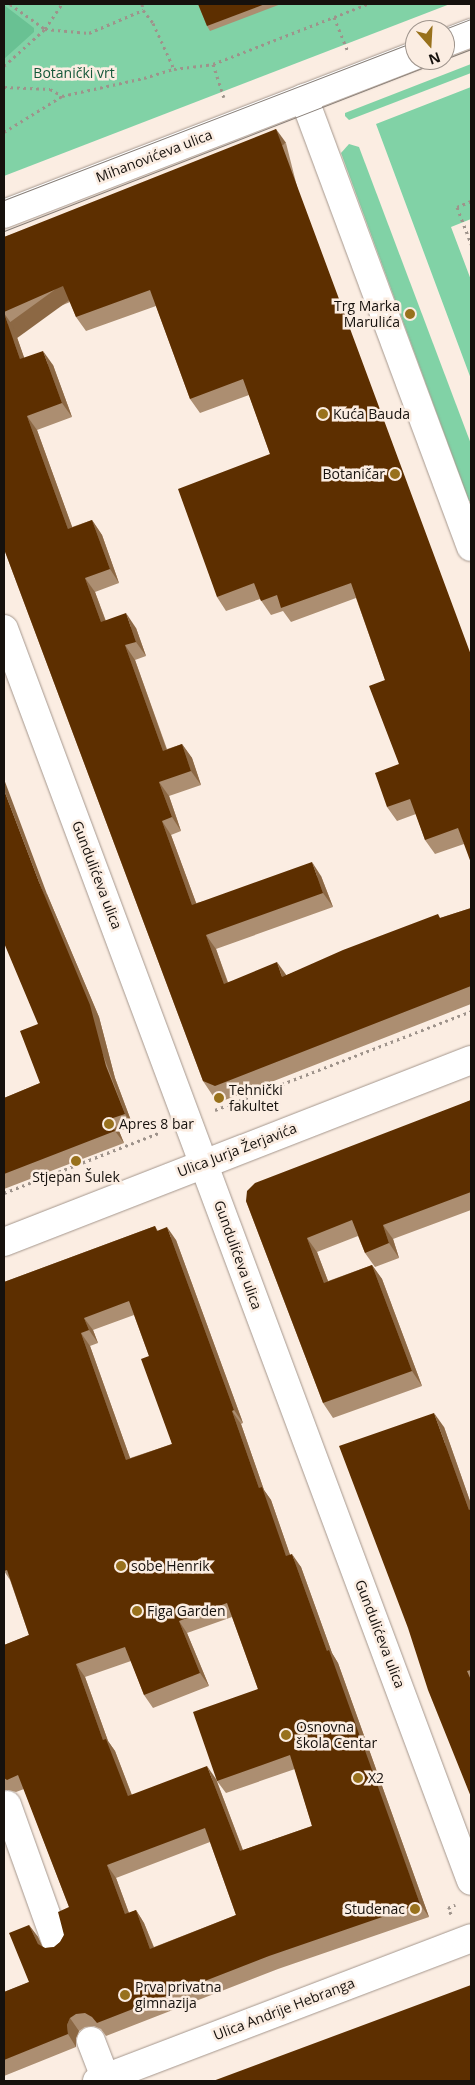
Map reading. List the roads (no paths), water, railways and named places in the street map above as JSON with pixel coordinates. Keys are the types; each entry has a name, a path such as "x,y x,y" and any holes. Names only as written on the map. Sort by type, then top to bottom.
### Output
{"street":[{"path":"455,40 471,33"},
{"path":"405,59 304,98 471,547"},
{"name":"Mihanovićeva ulica","path":"4,214 304,98"},
{"name":"Gundulićeva ulica","path":"4,629 10,666 204,1163 471,1881"},
{"name":"Ulica Jurja Žerjavića","path":"4,1242 471,1060"},
{"path":"7,1805 57,1945"},
{"name":"Ulica Andrije Hebranga","path":"101,2080 471,1938"},
{"path":"91,2041 101,2080"}],"tram line":[{"path":"455,25 471,19"},
{"path":"4,200 405,45"},
{"path":"455,55 471,49"},
{"path":"4,231 417,70"}],"place":[{"name":"Trg Marka Marulića","path":"410,314"},
{"name":"Kuća Bauda","path":"323,414"},
{"name":"Botaničar","path":"395,474"},
{"name":"Tehnički fakultet","path":"219,1098"},
{"name":"Apres 8 bar","path":"109,1124"},
{"name":"Stjepan Šulek","path":"76,1161"},
{"name":"sobe Henrik","path":"121,1566"},
{"name":"Figa Garden","path":"137,1611"},
{"name":"Osnovna škola Centar","path":"286,1735"},
{"name":"X2","path":"358,1778"},
{"name":"Studenac","path":"415,1909"},
{"name":"Prva privatna gimnazija","path":"125,1995"}],"park label":[{"name":"Botanički vrt","path":"74,73"}]}
